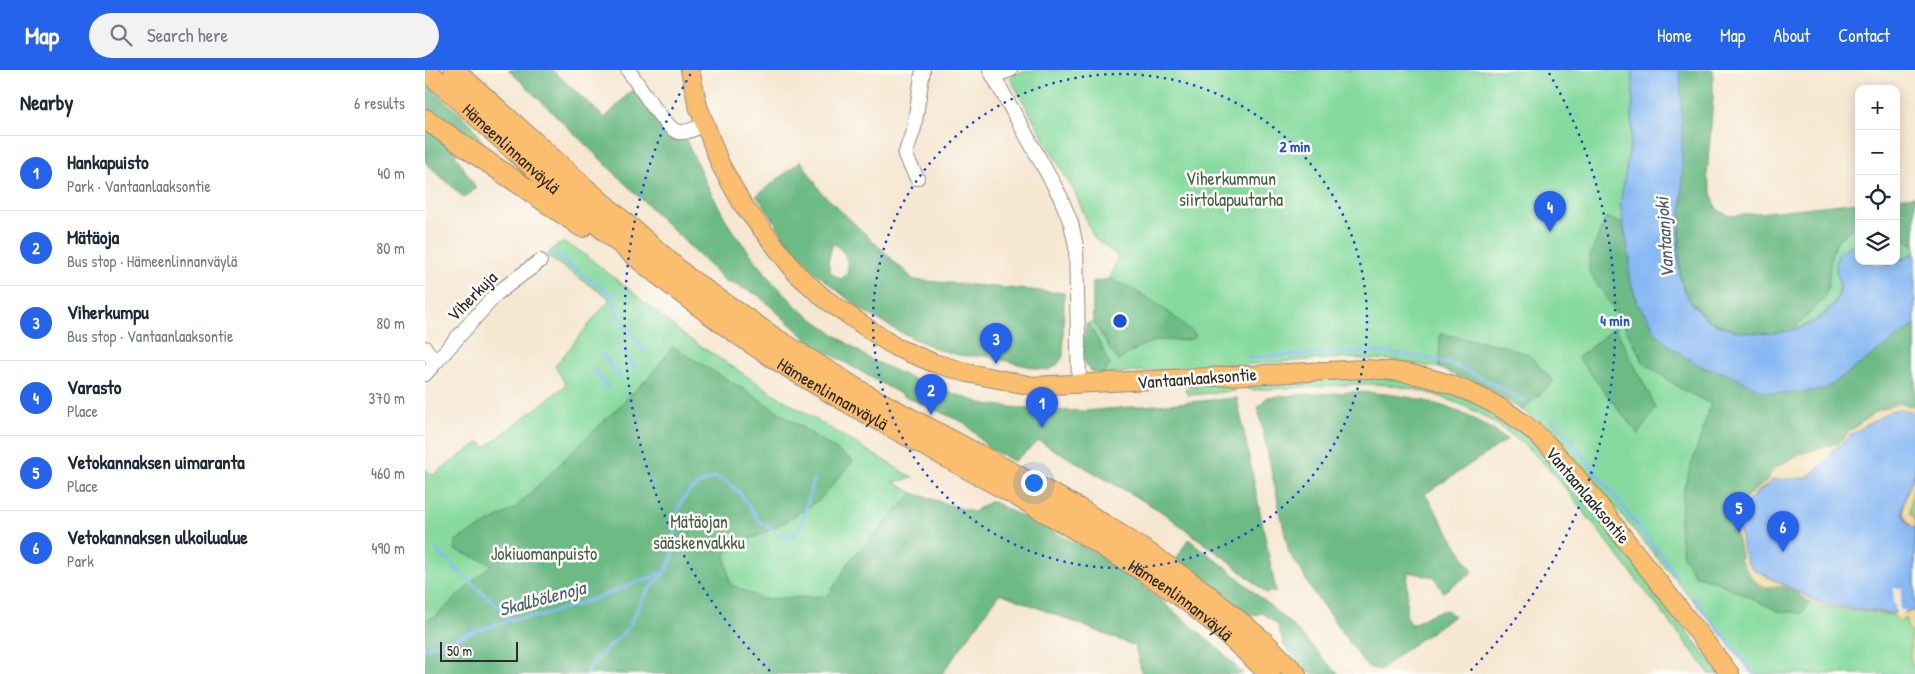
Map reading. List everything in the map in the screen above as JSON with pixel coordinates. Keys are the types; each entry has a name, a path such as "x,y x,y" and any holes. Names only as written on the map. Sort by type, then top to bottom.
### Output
{"highway":[{"name":"Hämeenlinnanväylä","path":"426,70 574,205 681,294 763,351 861,411 981,475 1067,524 1138,568 1196,607 1270,674"},
{"name":"Hämeenlinnanväylä","path":"454,70 586,189 689,278 773,337 870,397 1078,508 1150,554 1211,598 1265,642 1296,674"},
{"path":"425,119 681,294"}],"main road":[{"name":"Vantaanlaaksontie","path":"690,70 705,125 720,164 743,205 797,274 825,299 895,347 968,373 1033,386 1365,369 1391,370 1414,374 1467,391 1509,414 1548,445 1585,488 1731,674"}],"street":[{"path":"628,70 665,124 678,132 705,125"},
{"path":"917,178 905,155 914,128 923,70"},
{"path":"1010,70 991,73 1060,196 1073,231 1076,246 1079,385"},
{"name":"Viherkuja","path":"425,374 496,294 539,261"},
{"path":"425,348 435,363"}],"green space":[{"path":"509,70 552,70 605,118 634,88 685,138 708,187 731,229 772,281 799,309 870,359 915,380 984,404 1038,410 1084,411 1237,398 1276,591 1266,593 1230,562 1159,510 1039,441 1014,461 988,448 965,423 906,397 812,344 758,295 724,280"},
{"name":"Viherkummun siirtolapuutarha","path":"1033,70 1633,70 1632,134 1623,224 1630,260 1825,389 1915,325 1915,674 1755,674 1549,429 1522,410 1477,384 1439,368 1392,360 1340,358 1103,374 1090,370 1086,324 1093,322 1093,282 1110,279 1118,256 1094,238 1076,195 1010,78 1015,74"},
{"path":"1680,70 1713,70 1713,98 1707,176 1716,208 1731,216 1855,202 1855,226 1838,239 1831,256 1828,286 1823,300 1791,332 1765,334 1739,332 1709,321 1689,300 1680,279 1679,253 1682,200"},
{"path":"425,82 472,125 484,145 480,148 425,108"},
{"path":"425,124 445,138 476,188 464,198 425,162"},
{"path":"801,161 821,192 914,280 1064,293 1063,357 1056,366 1047,370 1038,369 987,356 964,356 939,350 898,331 860,309 815,272 785,239 766,208 756,196","holes":["833,243 843,252 848,264 847,274 841,279 831,273 828,261"]},
{"path":"1915,196 1915,245 1900,236 1900,198"},
{"path":"1606,217 1623,224 1630,260 1629,277 1638,305 1648,317 1655,332 1704,368 1729,374 1745,381 1886,345 1915,325 1915,407 1911,405 1887,406 1874,412 1838,443 1800,454 1773,469 1768,480 1755,489 1734,523 1741,555 1740,561 1761,586 1788,588 1809,603 1802,613 1778,611 1715,581 1694,575 1683,556 1679,527 1684,488 1711,404 1683,390 1644,363 1622,321 1589,272 1589,259"},
{"path":"1855,226 1855,244 1835,266 1839,279 1839,291 1836,300 1822,315 1791,332 1823,300 1831,256 1838,239"},
{"path":"1900,236 1915,245 1915,253 1900,259"},
{"name":"Jokiuomanpuisto","path":"565,243 580,251 685,336 782,399 913,478 893,482 913,493 937,501 839,598 425,674 425,469 433,475 480,442 485,448 566,385 555,366 610,299 547,256 559,244"},
{"path":"1110,279 1134,290 1155,303 1195,334 1195,337 1187,340 1154,341 1137,348 1118,361 1093,322 1093,282"},
{"path":"1089,323 1110,365 1103,374 1094,372 1089,368 1083,355 1086,324"},
{"path":"1615,327 1656,408 1638,434 1578,358"},
{"path":"1440,334 1502,345 1529,355 1554,382 1522,410 1477,384 1439,368"},
{"name":"Mätäojan sääskenvalkku","path":"673,347 748,392 853,461 820,499 787,521 760,535 737,543 725,554 730,584 762,599 828,596 851,559 913,493 973,512 991,501 1094,552 1127,572 1221,651 1243,674 1142,674 1135,646 1000,593 942,674 425,674 425,620 435,617 492,564 455,550 455,541 515,508 648,378"},
{"path":"1369,376 1427,384 1482,406 1511,423 1554,461 1720,674 1710,674 1555,475 1500,426 1480,414 1436,395 1387,385 1357,384 1250,390 1248,387 1250,383"},
{"path":"1207,384 1232,384 1235,391 1188,395 1185,390"},
{"path":"1352,392 1394,395 1434,403 1472,418 1507,440 1425,494 1473,572 1443,592 1434,577 1408,572 1406,614 1411,625 1434,613 1447,610 1454,616 1405,650 1381,670 1367,667 1311,589 1289,553 1258,408 1267,397"},
{"path":"1188,539 1228,569 1293,626 1338,674 1312,674 1306,671 1285,647 1277,624 1262,613 1248,617 1176,560"}],"sand":[{"path":"1899,403 1915,407 1915,416 1906,410 1890,411 1831,452 1828,460 1806,478 1773,480 1753,495 1767,577 1824,605 1888,613 1915,610 1915,670 1910,658 1911,634 1907,628 1907,619 1896,620 1893,615 1820,607 1786,588 1764,586 1758,583 1740,561 1741,555 1734,523 1735,511 1745,498 1768,480 1773,469 1800,454 1838,443 1875,412"},
{"path":"1915,471 1910,513 1915,519 1915,529 1908,523 1903,509"}],"water":[{"name":"Vantaanjoki","path":"1633,70 1680,70 1682,199 1679,248 1680,278 1689,300 1712,323 1750,333 1767,333 1785,332 1801,328 1816,321 1829,311 1840,292 1835,265 1837,258 1842,251 1855,244 1855,265 1900,265 1900,260 1915,253 1915,325 1825,389 1784,394 1764,392 1729,374 1704,368 1673,349 1655,332 1648,317 1638,305 1629,277 1630,260 1620,204 1632,134"},
{"path":"1901,409 1911,412 1915,416 1915,471 1903,504 1902,513 1907,523 1915,529 1915,610 1888,613 1824,605 1753,569 1747,562 1743,551 1739,523 1739,511 1745,504 1773,480 1807,478 1828,460 1831,452 1852,434 1890,411"}],"pier":[{"path":"1894,588 1902,588 1900,610 1905,610 1906,612 1901,613 1901,615 1896,615 1895,604 1893,604"}],"waterway":[{"path":"552,253 614,298 618,316 645,351"},
{"path":"618,344 634,366"},
{"path":"1248,358 1352,352 1405,354 1454,366 1482,378 1526,402"},
{"path":"602,354 620,378"},
{"path":"593,369 609,390"},
{"path":"1551,419 1563,430 1676,575"},
{"path":"586,674 594,661 627,629 647,592 665,572 673,552 679,509 683,499 691,490 715,477 725,481 739,492 759,521 786,538 796,535 803,519 814,479"},
{"path":"437,550 512,619"},
{"name":"Skallbölenoja","path":"425,648 513,619 541,616 599,597 664,572"},
{"path":"1694,598 1753,674"}],"place":[{"name":"Varasto","path":"1550,232"},
{"name":"Viherkumpu","path":"996,364"},
{"name":"Mätäoja","path":"931,415"},
{"name":"Hankapuisto","path":"1042,428"},
{"name":"Vetokannaksen uimaranta","path":"1739,533"},
{"name":"Vetokannaksen ulkoilualue","path":"1783,552"}]}
